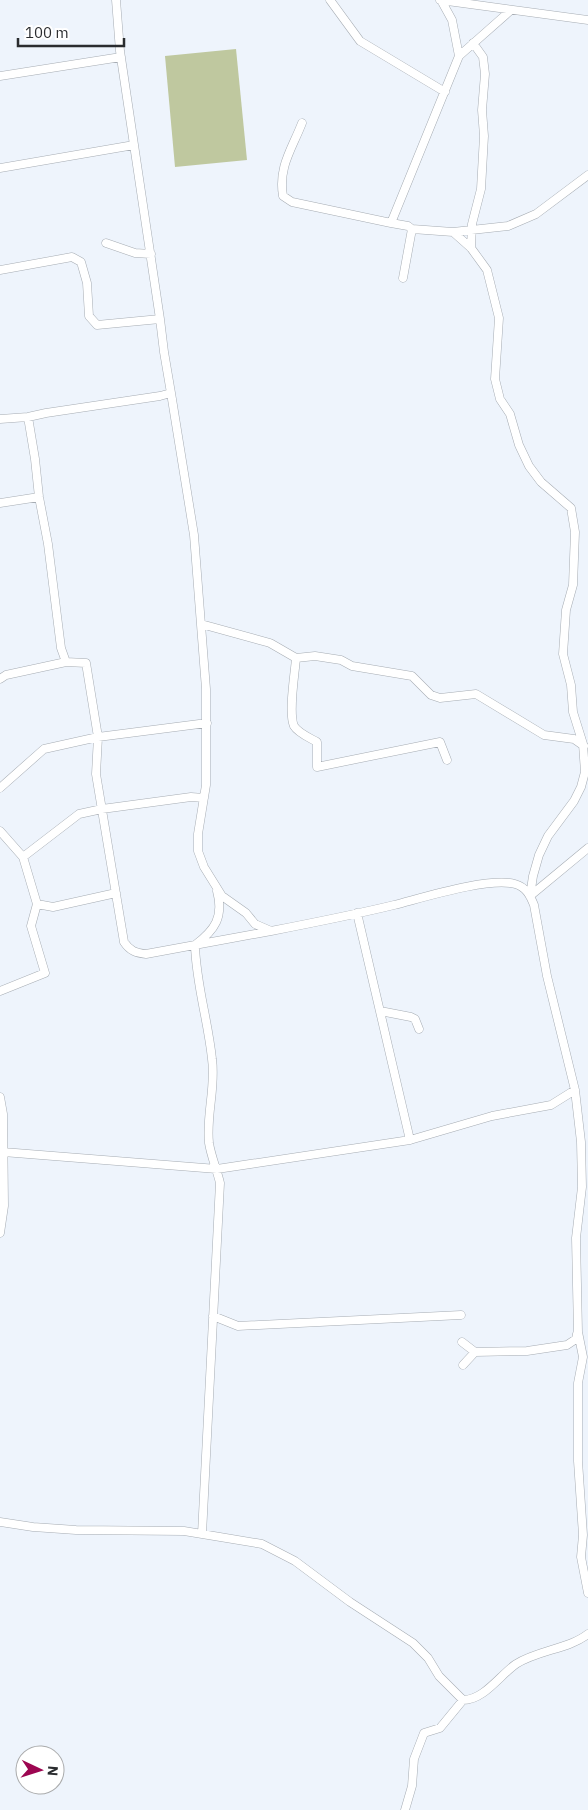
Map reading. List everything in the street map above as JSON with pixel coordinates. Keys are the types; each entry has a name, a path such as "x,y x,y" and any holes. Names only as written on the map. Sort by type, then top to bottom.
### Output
{"street":[{"path":"116,0 121,57 164,352 194,535 206,689 206,785 198,834 198,851 204,867 222,896 246,914 255,924 271,931"},
{"path":"330,0 360,42 445,92"},
{"path":"440,0 452,20 459,56"},
{"path":"440,0 588,20"},
{"path":"391,222 459,56 510,10"},
{"path":"470,248 481,190 484,136 482,110 485,74 483,57 473,44"},
{"path":"0,76 121,57"},
{"path":"302,123 284,164 283,196 292,202 391,222 408,226 412,229 453,232 508,226 536,214 588,175"},
{"path":"0,168 134,145"},
{"path":"403,278 412,229"},
{"path":"453,232 470,248 487,270 499,318 495,379 500,399 510,414 519,444 529,466 541,482 571,508 575,532 574,565 572,585 566,610 563,654 572,685 573,712 585,747 585,772 581,787 574,801 548,836 539,855 530,896"},
{"path":"106,243 135,253 151,254"},
{"path":"0,270 72,257 81,262 87,283 89,316 97,325 160,319"},
{"path":"1,420 171,393"},
{"path":"28,417 48,544 61,648 66,662"},
{"path":"0,503 39,496"},
{"path":"201,624 270,643 296,658 315,656 341,660 352,666 412,676 431,695 440,698 476,694 544,735 574,739 585,747"},
{"path":"296,658 292,698 294,725 301,733 317,742 317,767 440,742 447,760"},
{"path":"0,679 6,675 66,662 86,663 98,737 96,774 124,942 128,949 146,954 271,931 500,882 516,884 524,888 530,896 534,905 547,976 575,1090 582,1171 576,1238 578,1332 584,1357 578,1383 578,1461 583,1535 581,1557 588,1593"},
{"path":"0,788 44,749 98,737 206,723"},
{"path":"23,857 79,814 190,797 204,798"},
{"path":"0,831 23,857 37,904 31,926 45,973 0,990"},
{"path":"530,896 588,848"},
{"path":"516,884 526,880 534,873"},
{"path":"195,945 216,926 220,900 217,889"},
{"path":"37,904 53,907 116,893"},
{"path":"357,913 382,1013 410,1140"},
{"path":"195,945 199,990 213,1061 209,1143 220,1183 202,1534"},
{"path":"382,1013 411,1017 415,1019 419,1029"},
{"path":"3,1152 217,1170 410,1140 492,1116 551,1105 575,1090"},
{"path":"0,1097 3,1152 0,1233"},
{"path":"213,1316 238,1326 461,1315"},
{"path":"462,1342 475,1352 528,1351 567,1345 576,1339 578,1332"},
{"path":"463,1365 475,1352"},
{"path":"0,1522 33,1527 76,1530 184,1531 262,1544 295,1561 350,1602 413,1643 428,1658 438,1676 463,1700 470,1700 480,1694 498,1681 507,1670 523,1660 540,1652 574,1642 588,1634"},
{"path":"406,1810 412,1786 414,1759 424,1733 440,1728 463,1700"}],"green space":[{"path":"236,49 247,160 175,167 165,56"}]}
